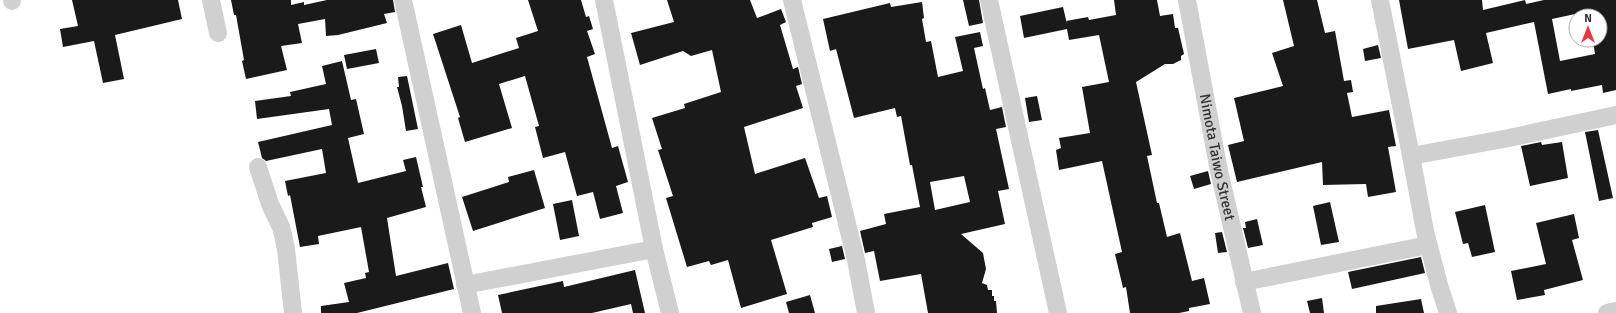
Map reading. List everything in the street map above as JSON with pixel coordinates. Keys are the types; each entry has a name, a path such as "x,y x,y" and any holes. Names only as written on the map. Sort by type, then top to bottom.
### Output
{"street":[{"path":"211,0 218,33"},
{"path":"403,0 472,313"},
{"path":"604,0 654,248 670,313"},
{"path":"792,0 856,260 866,313"},
{"path":"989,0 1058,313"},
{"name":"Nimota Taiwo Street","path":"1187,0 1220,171 1252,313"},
{"path":"1380,0 1428,245 1438,285 1448,313"},
{"path":"1411,156 1616,116"},
{"path":"258,167 270,204 283,235 293,313"},
{"path":"1244,282 1428,245"},
{"path":"466,285 654,248"},
{"path":"1607,313 1616,311"}],"building":[{"path":"72,0 178,0 182,19 115,35 124,79 103,83 94,41 63,47 60,29 78,26"},
{"path":"231,0 291,0 291,5 304,2 304,5 327,0 393,0 395,12 384,14 387,23 338,35 326,36 325,19 298,24 302,43 281,46 287,70 246,79 236,15 234,15"},
{"path":"528,0 581,0 586,17 589,16 593,29 587,31 595,54 587,57 612,148 618,146 628,182 616,186 623,213 600,219 593,192 577,196 565,152 543,158 535,127 539,126 525,76 499,84 512,128 465,142 458,118 460,117 433,34 461,25 472,63 519,48 516,38 538,31"},
{"path":"667,0 750,0 757,18 781,9 786,22 780,25 793,69 798,67 802,84 796,86 803,108 744,127 755,174 805,158 819,198 827,196 832,217 812,223 813,227 771,240 787,294 741,308 728,260 711,265 709,261 687,267 666,198 673,196 658,150 662,149 652,118 685,108 684,104 721,92 712,50 691,56 683,51 640,65 631,33 674,22"},
{"path":"963,0 979,0 983,23 969,26"},
{"path":"1114,0 1157,0 1160,16 1173,14 1175,28 1178,28 1184,54 1181,56 1181,60 1173,64 1165,64 1136,82 1152,155 1147,156 1157,203 1159,203 1167,237 1180,233 1192,281 1204,278 1210,304 1189,308 1189,311 1179,313 1130,313 1126,287 1123,288 1115,254 1122,252 1102,161 1059,170 1056,150 1061,148 1059,138 1090,133 1082,87 1109,82 1099,35 1069,40 1067,29 1024,38 1020,16 1063,7 1066,21 1088,17 1089,20 1116,15"},
{"path":"1283,0 1317,0 1325,33 1335,31 1344,81 1351,80 1353,92 1347,93 1352,117 1389,110 1396,146 1388,147 1396,192 1368,197 1366,184 1323,185 1322,162 1237,182 1228,145 1244,141 1234,98 1283,86 1272,53 1294,46"},
{"path":"1399,0 1482,0 1483,10 1525,0 1526,4 1544,0 1616,0 1616,90 1603,93 1602,85 1548,94 1534,22 1486,33 1493,63 1461,71 1454,40 1408,49"},
{"path":"922,2 924,18 922,19 926,42 931,41 938,77 963,71 955,37 980,32 983,46 974,48 983,89 985,88 990,110 1002,107 1006,127 996,129 1009,189 998,191 1005,224 961,234 983,253 986,269 982,283 987,285 988,290 992,290 992,296 994,296 994,301 996,301 997,313 928,313 921,274 880,281 874,251 865,253 860,231 886,224 884,214 920,207 912,165 910,165 901,116 897,117 895,108 854,118 836,49 830,51 823,19 890,3 891,7","holes":["964,176 970,202 935,210 930,182"]},
{"path":"1378,45 1381,58 1365,61 1363,49"},
{"path":"376,49 379,63 347,69 344,55"},
{"path":"342,61 351,100 356,99 364,134 348,138 358,183 406,171 403,160 416,157 426,207 387,218 396,276 448,263 454,289 357,313 321,313 321,306 349,302 344,283 366,278 365,273 369,272 361,227 318,236 319,244 300,247 290,195 288,196 285,181 326,173 322,149 266,161 262,158 258,142 332,125 329,109 257,119 255,101 291,96 290,92 326,84 322,66"},
{"path":"407,76 418,129 406,131 397,87 399,87 398,77"},
{"path":"1037,96 1042,120 1029,122 1025,98"},
{"path":"1598,130 1613,198 1599,201 1585,132"},
{"path":"1541,142 1542,145 1562,142 1568,178 1530,186 1521,146"},
{"path":"534,170 545,208 473,231 462,197 509,182 508,177"},
{"path":"1208,171 1211,184 1194,189 1190,176"},
{"path":"572,200 579,236 560,240 553,204"},
{"path":"1330,202 1339,242 1321,245 1313,206"},
{"path":"1485,205 1495,252 1472,257 1468,243 1463,244 1455,212"},
{"path":"1574,214 1579,238 1572,240 1583,280 1544,290 1545,295 1517,300 1511,271 1546,264 1536,223"},
{"path":"1257,219 1263,245 1248,248 1243,228 1246,228 1245,222"},
{"path":"1222,232 1227,252 1218,253 1215,233"},
{"path":"842,246 845,259 832,262 829,249"},
{"path":"1421,257 1425,273 1352,289 1348,272"},
{"path":"635,270 645,313 633,313 631,304 592,313 502,313 498,295 563,281 564,287"},
{"path":"810,295 815,313 789,313 786,302"},
{"path":"1322,298 1324,313 1310,313 1307,301"},
{"path":"1421,299 1424,313 1376,313 1376,306"}]}
